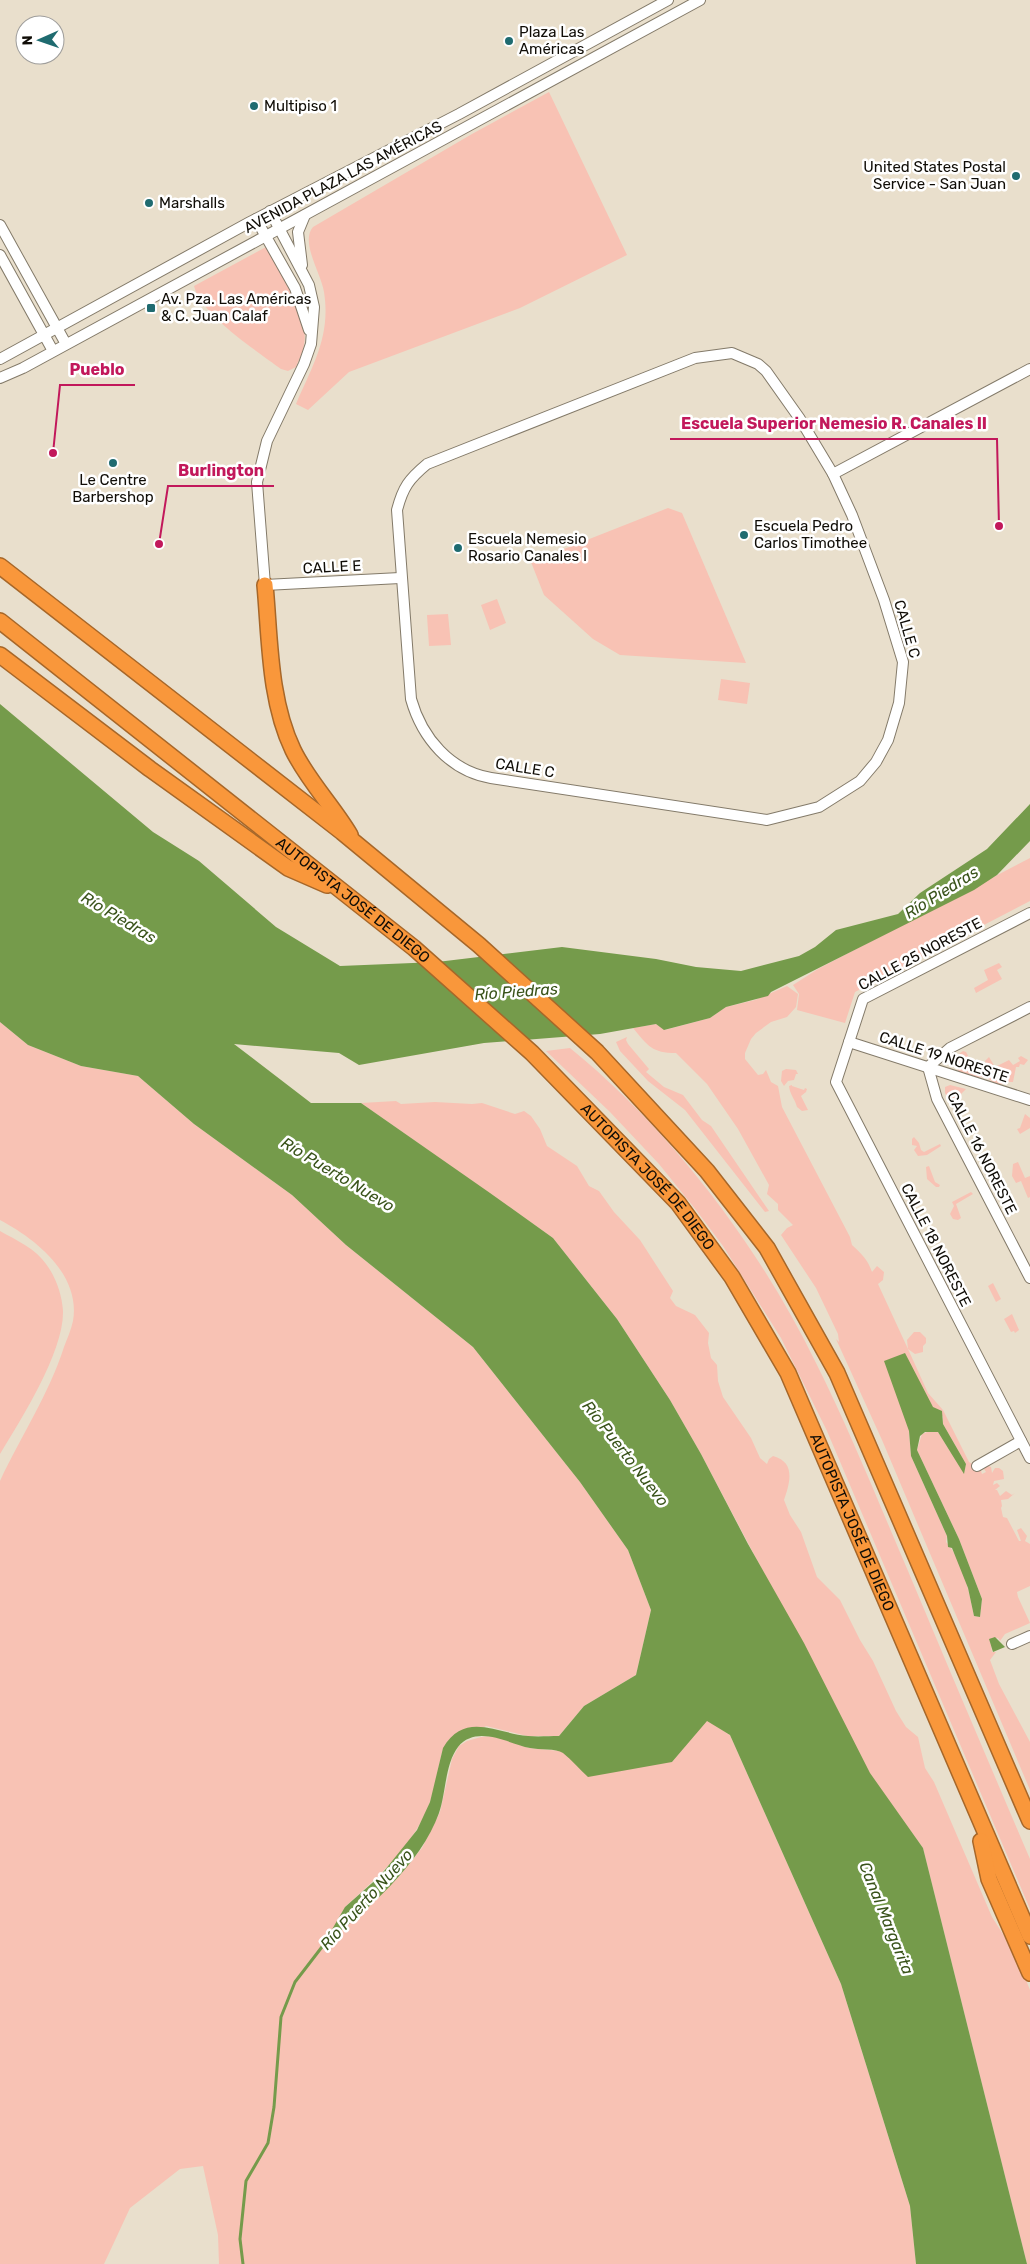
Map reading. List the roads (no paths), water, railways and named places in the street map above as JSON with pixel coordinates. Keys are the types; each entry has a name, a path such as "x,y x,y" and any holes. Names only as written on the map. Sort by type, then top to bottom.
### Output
{"highway":[{"path":"0,566 355,843 479,945 597,1052 707,1171 767,1248 837,1373 1030,1821"},
{"path":"265,586 276,697 286,733 305,770 337,813 355,843"},
{"name":"AUTOPISTA JOSÉ DE DIEGO","path":"0,621 347,893 414,948 532,1053 678,1203 732,1277 773,1347 802,1402 1030,1936"},
{"path":"0,655 150,769 288,868 347,893"},
{"path":"974,1808 989,1879 1030,1973"}],"street":[{"name":"AVENIDA PLAZA LAS AMÉRICAS","path":"0,359 256,218 459,114 668,0"},
{"name":"AVENIDA PLAZA LAS AMÉRICAS","path":"0,378 700,0"},
{"path":"270,211 305,279"},
{"path":"265,586 257,482 268,441 304,364 311,344 314,307 305,279 298,239 300,225 305,215"},
{"path":"256,218 295,288 308,323 311,344"},
{"path":"0,225 66,344"},
{"path":"0,255 53,351"},
{"name":"CALLE C","path":"732,353 758,364 766,371 800,419 833,474 852,515 903,662 899,703 888,740 876,762 860,781 819,807 767,820 492,778 461,768 438,750 415,715 408,682 397,510 402,490 413,476 427,464 695,358 732,353"},
{"path":"833,474 1030,369"},
{"name":"CALLE E","path":"265,586 400,578"},
{"name":"CALLE 25 NORESTE","path":"849,1042 863,999 1030,913"},
{"path":"928,1067 950,1048 1030,1007"},
{"name":"CALLE 19 NORESTE","path":"849,1042 1030,1100"},
{"name":"CALLE 18 NORESTE","path":"849,1042 836,1086 1030,1458"},
{"name":"CALLE 16 NORESTE","path":"928,1067 937,1099 1030,1278"},
{"path":"977,1466 1021,1441"},
{"path":"1012,1644 1029,1638"}],"water":[{"path":"0,704 153,832 199,861 276,927 340,966 437,962 562,947 656,959 696,967 741,971 799,956 815,947 836,930 898,914 920,893 987,849 1030,804 1030,841 997,875 974,890 771,992 768,996 726,1007 710,1018 664,1030 656,1024 600,1034 484,1043 359,1065 339,1053 234,1044 311,1103 361,1103 553,1238 617,1319 670,1400 804,1643 870,1773 923,1848 1027,2264 916,2264 910,2206 841,1984 730,1735 707,1721 672,1762 588,1777 560,1751 530,1748 493,1737 474,1737 466,1740 458,1747 454,1754 448,1770 439,1813 431,1832 419,1851 373,1903 323,1945 345,1907 380,1876 417,1830 430,1802 443,1748 452,1737 461,1730 471,1727 481,1727 528,1736 559,1736 584,1706 636,1675 651,1610 628,1550 580,1482 473,1347 346,1245 292,1195 194,1124 138,1076 81,1066 28,1045 0,1022"},
{"path":"905,1353 933,1407 942,1411 943,1424 966,1464 964,1474 938,1432 925,1432 920,1436 917,1450 959,1539 982,1599 980,1617 974,1616 968,1588 952,1548 948,1547 947,1536 911,1456 909,1431 884,1361"},
{"path":"995,1637 1005,1647 993,1652 989,1639"}],"waterway":[{"name":"Río Puerto Nuevo","path":"243,2264 240,2239 246,2181 268,2143 274,2107 281,2017 295,1982 325,1943"}],"place":[{"name":"Plaza Las Américas","path":"509,41"},
{"name":"Multipiso 1","path":"254,106"},
{"name":"United States Postal Service - San Juan","path":"1016,176"},
{"name":"Marshalls","path":"149,203"},
{"name":"Av. Pza. Las Américas & C. Juan Calaf","path":"151,308"},
{"name":"Pueblo","path":"53,453"},
{"name":"Le Centre Barbershop","path":"113,463"},
{"name":"Escuela Superior Nemesio R. Canales II","path":"999,526"},
{"name":"Escuela Pedro Carlos Timothee","path":"744,535"},
{"name":"Burlington","path":"159,544"},
{"name":"Escuela Nemesio Rosario Canales I","path":"458,548"}],"water label":[{"name":"Río Piedras","path":"941,892"},
{"name":"Río Piedras","path":"119,917"},
{"name":"Río Piedras","path":"516,991"},
{"name":"Canal Margarita","path":"887,1918"}]}
